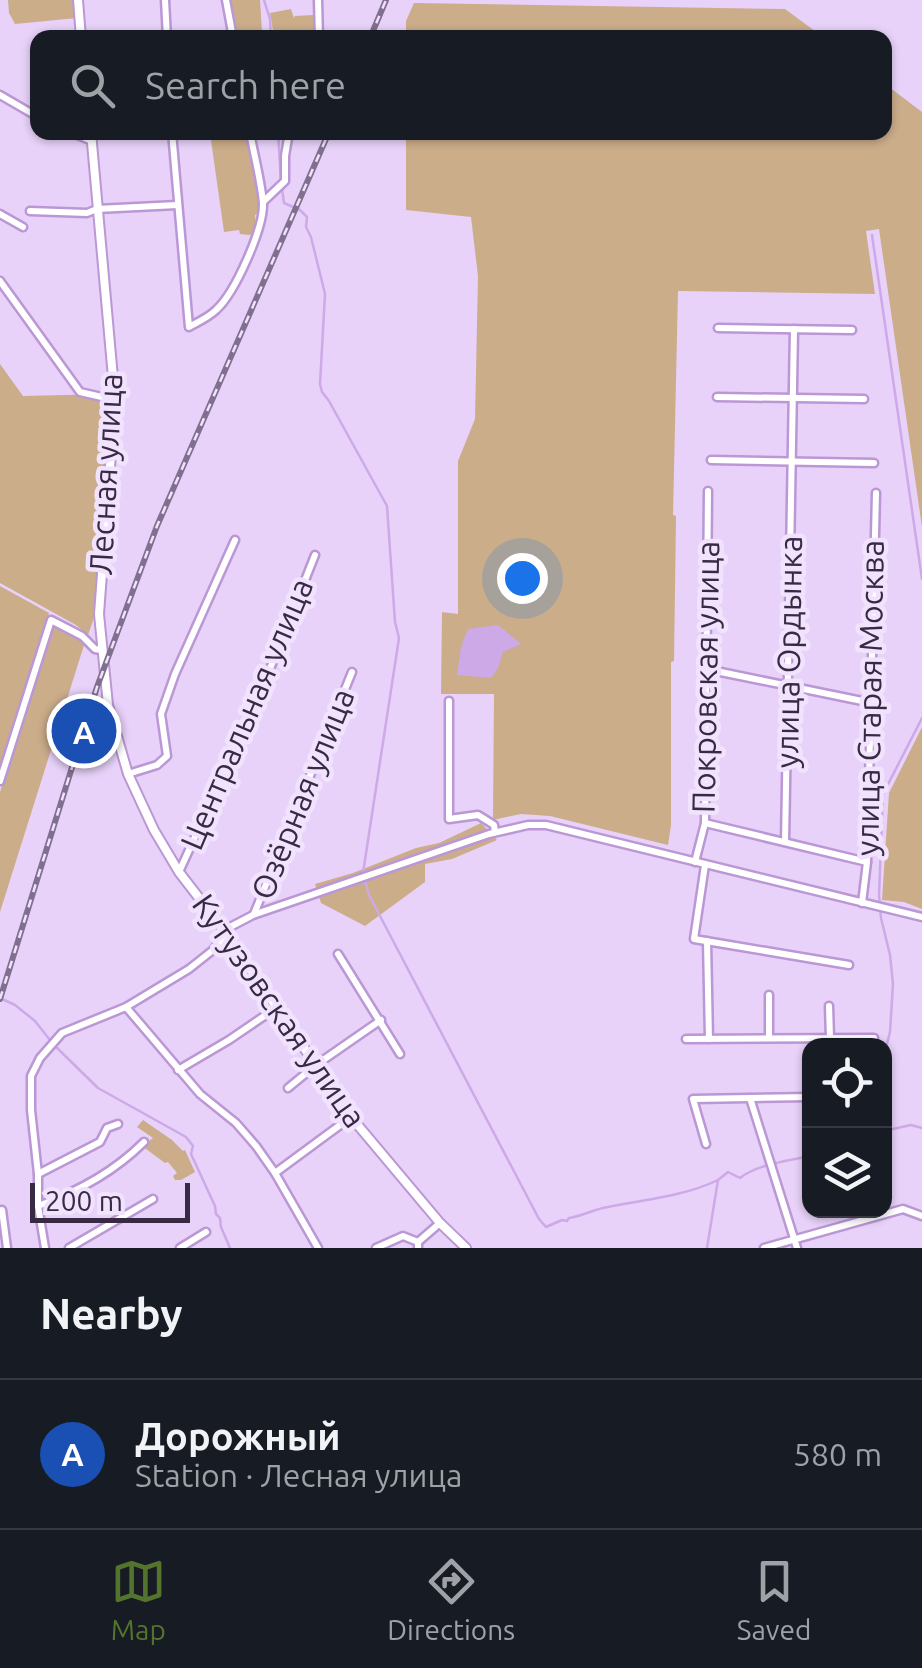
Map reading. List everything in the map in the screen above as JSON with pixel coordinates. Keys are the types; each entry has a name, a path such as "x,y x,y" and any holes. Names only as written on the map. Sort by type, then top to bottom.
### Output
{"street":[{"path":"78,0 80,30"},
{"path":"165,0 167,30"},
{"path":"226,0 231,30"},
{"path":"318,0 318,30"},
{"path":"0,95 30,112"},
{"name":"Лесная улица","path":"91,140 115,400 99,614 111,721 122,755"},
{"path":"173,140 190,327 216,310 229,294 254,242 263,202 251,140"},
{"path":"263,202 285,182 288,140"},
{"path":"30,211 87,213 97,209 177,205"},
{"path":"0,214 23,227"},
{"path":"0,281 80,392 115,400"},
{"path":"718,328 852,330"},
{"name":"улица Ордынка","path":"785,842 794,329"},
{"path":"717,397 864,399"},
{"path":"711,460 874,463"},
{"name":"Покровская улица","path":"695,862 705,823 708,491"},
{"name":"улица Старая Москва","path":"862,903 868,862 876,494"},
{"path":"128,774 157,766 167,756 161,714 235,540"},
{"name":"Центральная улица","path":"179,872 258,699 315,555"},
{"path":"0,781 51,620 101,650"},
{"path":"706,669 872,703"},
{"name":"Озёрная улица","path":"253,916 352,672"},
{"path":"449,702 449,819 478,815 494,825 495,832"},
{"name":"Кутузовская улица","path":"122,755 154,830 179,872 226,933 351,1117 466,1248"},
{"path":"705,823 868,862"},
{"path":"45,1248 38,1206 30,1076 40,1058 62,1033 126,1006 188,969 213,950 232,926 253,916 495,832 546,825 922,917"},
{"path":"705,864 694,939 848,965"},
{"path":"708,942 709,1039"},
{"path":"338,954 400,1054"},
{"path":"769,995 769,1038"},
{"path":"126,1006 178,1070 236,1124 275,1173 318,1248"},
{"path":"829,1006 830,1038"},
{"path":"178,1070 276,1008"},
{"path":"288,1088 380,1020"},
{"path":"686,1039 802,1038"},
{"path":"706,1144 693,1098 802,1098"},
{"path":"750,1098 796,1248"},
{"path":"275,1173 351,1117"},
{"path":"38,1174 100,1142 107,1128 118,1124"},
{"path":"38,1206 65,1196 126,1160 144,1142"},
{"path":"69,1248 154,1198"},
{"path":"764,1248 903,1209 922,1216"},
{"path":"2,1210 7,1248"},
{"path":"376,1248 398,1236 407,1236 418,1245 440,1222"},
{"path":"180,1248 206,1232"}],"shaded area":[{"path":"8,0 76,0 77,18 15,24"},
{"path":"228,0 260,0 262,30 234,30"},
{"path":"414,3 785,9 814,30 406,30"},
{"path":"291,9 294,18 313,15 314,30 273,30 270,13"},
{"path":"892,89 922,112 922,527 879,229 866,231 875,294 678,291 668,845 550,816 521,814 493,820 494,694 441,694 442,612 458,614 458,461 475,419 478,276 471,217 406,210 406,140 892,140"},
{"path":"211,140 248,140 259,199 256,230 250,235 240,234 239,230 224,232"},
{"path":"0,364 23,396 109,394 111,451 98,606 88,635 0,583"},
{"path":"0,586 49,613 0,770"},
{"path":"52,624 85,642 0,912 0,792"},
{"path":"498,625 521,644 503,652 491,678 457,675 468,629"},
{"path":"922,727 922,909 882,900 889,793"},
{"path":"481,823 497,840 452,859 425,864 425,882 365,926 321,903 315,884 439,843"},
{"path":"143,1120 185,1150 195,1172 175,1180 173,1176 177,1173 168,1162 142,1146 153,1138 137,1127"}],"waterway":[{"path":"264,0 271,30"},
{"path":"278,140 281,181"},
{"path":"282,189 284,203 307,217 306,227 325,294 322,392 387,506 399,638 363,873 369,895 546,1227 598,1209 678,1194 718,1180"},
{"path":"872,235 922,579"},
{"path":"888,1038 893,984 879,895 883,794 922,718"},
{"path":"0,998 35,1021 98,1088 186,1137 193,1146 191,1154 230,1248"},
{"path":"892,1129 911,1125 922,1128"},
{"path":"707,1248 718,1180 728,1172 740,1178 764,1166 802,1158"}],"railway":[{"path":"373,30 386,0"},
{"path":"0,999 97,687 157,526 326,140"}],"place":[{"name":"Дорожный","path":"84,731"}]}
